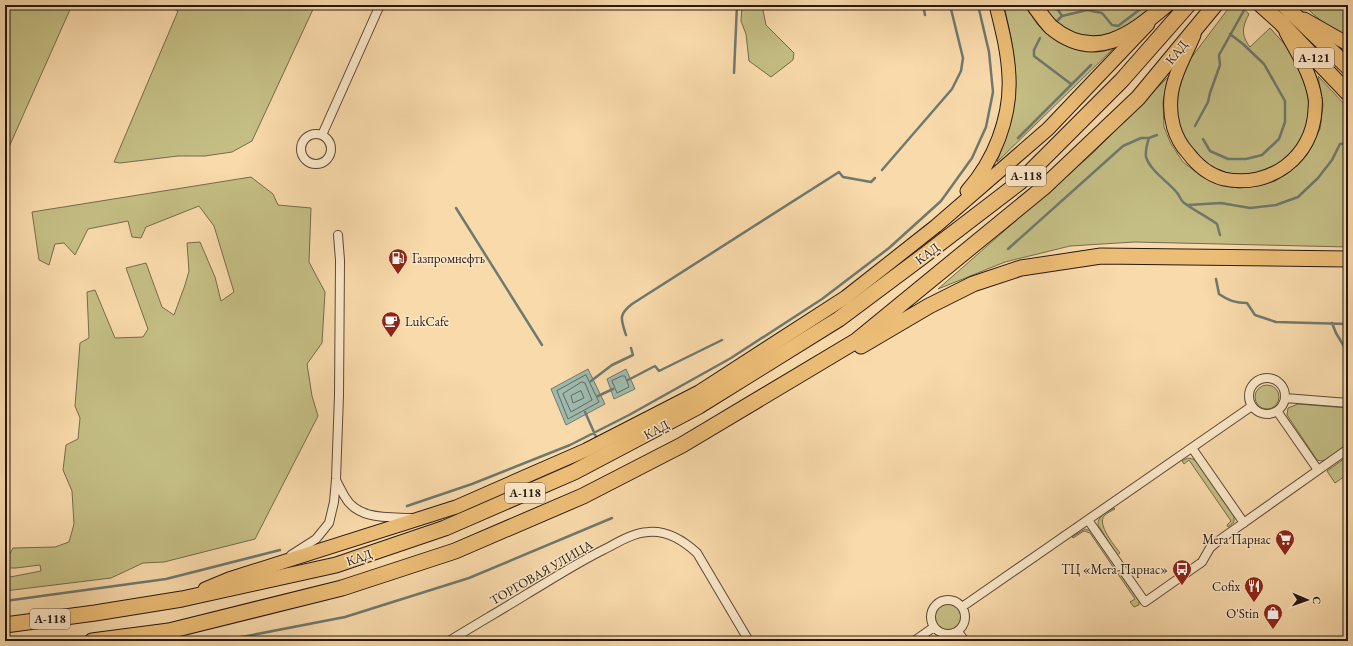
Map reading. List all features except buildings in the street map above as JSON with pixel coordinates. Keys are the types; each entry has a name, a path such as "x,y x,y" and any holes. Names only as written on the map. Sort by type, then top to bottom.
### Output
{"highway":[{"path":"1034,5 1050,26 1067,39 1087,44 1107,42 1124,36 1148,20 1166,5"},
{"name":"КАД","path":"5,625 95,613 182,599 336,565 445,528 574,472 699,406 839,319 1020,182 1122,80 1188,5"},
{"name":"КАД","path":"92,641 169,631 342,588 455,552 583,496 682,445 856,341 1043,188 1138,98 1215,5"},
{"name":"А-121","path":"1285,7 1348,67"},
{"name":"А-121","path":"1265,8 1348,93"},
{"path":"820,363 861,346 929,306 973,284 1021,268 1101,256 1348,259"}],"main road":[{"path":"936,226 977,179 993,152 1002,127 1007,106 1009,78 1005,43 996,5"},
{"path":"182,599 229,579 456,507 586,450 699,392 846,297 936,226 1048,129 1166,5"},
{"path":"1285,7 1348,44"},
{"path":"1199,24 1181,64 1171,96 1173,128 1181,146 1197,164 1210,173 1224,178 1242,180 1259,178 1278,172 1302,151 1309,138 1315,120 1315,99 1308,71 1281,23"}],"street":[{"path":"322,135 380,5"},
{"path":"280,562 316,539 329,523 334,502 339,395 340,260 338,235"},
{"path":"1272,379 1282,386 1284,398 1281,408 1277,411 1266,414 1261,413 1252,406 1249,395 1254,384 1260,380 1272,379"},
{"path":"1284,398 1348,404"},
{"path":"962,607 1252,406"},
{"path":"1277,411 1318,470"},
{"path":"1192,448 1244,523"},
{"path":"1088,520 1145,602 1202,562 1214,544 1348,449"},
{"path":"336,480 345,499 355,510 371,516 420,519"},
{"name":"ТОРГОВАЯ УЛИЦА","path":"449,641 583,560 630,536 649,531 675,538 687,544 697,552 749,641"},
{"path":"954,600 962,607 966,617 965,623 958,632 953,634 942,634 934,627 930,617 938,603 954,600"},
{"path":"914,641 934,627"},
{"path":"958,632 965,641"}],"shaded area":[{"path":"5,5 72,5 9,147 5,148"},
{"path":"166,5 315,5 252,141 232,152 205,156 178,156 120,163 114,162 178,11"},
{"path":"742,5 762,5 766,25 794,53 793,60 771,77 749,61 746,34 741,21"},
{"path":"1004,5 1026,5 1038,25 1058,42 1086,50 1115,47 997,162 1011,113 1015,75 1013,48"},
{"path":"1042,5 1155,5 1115,36 1094,39 1060,29"},
{"path":"1231,5 1239,5 1249,14 1244,27 1244,35 1250,47 1270,28 1289,49 1303,73 1308,93 1309,113 1303,140 1287,160 1269,171 1243,176 1217,171 1197,159 1181,134 1177,113 1178,92 1183,75 1191,58"},
{"path":"1304,5 1348,5 1348,38 1324,23"},
{"path":"1169,76 1163,102 1164,127 1171,144 1183,162 1201,176 1222,185 1238,188 1259,186 1275,181 1291,170 1306,156 1320,129 1323,105 1318,76 1348,108 1348,247 1134,242 1070,246 1005,262 938,289 1092,154"},
{"path":"251,177 273,194 278,205 311,208 309,262 325,292 322,343 307,364 312,396 318,416 255,539 164,562 143,563 111,578 5,591 5,578 41,571 40,565 5,568 5,563 13,548 55,547 69,542 74,524 72,491 63,470 66,445 78,439 80,418 75,406 80,343 89,338 87,292 95,290 115,338 143,337 148,329 126,268 146,263 162,307 174,315 189,271 187,243 200,242 215,277 221,301 234,292 214,226 199,206 146,227 141,238 132,237 128,221 88,229 75,255 64,243 55,244 49,265 39,260 32,212"},
{"path":"1267,385 1276,388 1279,397 1276,406 1267,409 1258,406 1255,397 1258,388"},
{"path":"1298,404 1348,408 1348,444 1325,460 1317,460 1287,415 1288,408"},
{"path":"1348,456 1348,474 1335,483 1327,471"},
{"path":"1188,458 1197,462 1234,516 1234,522 1228,527 1227,525 1231,521 1189,460 1184,464 1182,461"},
{"path":"1114,508 1115,509 1104,516 1102,520 1105,530 1120,553 1117,555 1098,525 1099,519"},
{"path":"1085,529 1091,531 1139,601 1139,605 1134,607 1130,602 1135,599 1090,533 1084,531 1073,538 1072,537"},
{"path":"948,604 957,608 961,617 957,626 948,630 939,626 935,617 939,608"},
{"path":"270,637 282,641 247,641"}],"water":[{"path":"588,369 605,404 566,425 551,389"},
{"path":"626,369 635,389 614,399 607,379"}],"waterway":[{"path":"734,73 737,5"},
{"path":"923,5 925,15"},
{"path":"882,170 952,89 961,71 963,58 950,5"},
{"path":"407,506 472,484 570,445 629,415 731,358 822,299 889,248 941,201 972,158 986,127 993,92 989,52 978,5"},
{"path":"1055,5 1062,16"},
{"path":"1055,23 1062,16 1087,10 1102,13 1112,25 1118,26 1144,5"},
{"path":"1195,126 1208,102 1220,65 1219,55 1247,5"},
{"path":"1341,5 1348,9"},
{"path":"1203,139 1210,151 1228,159 1246,159 1262,155 1279,139 1285,122 1285,101 1264,64 1230,34"},
{"path":"1040,38 1034,50 1034,56 1071,84"},
{"path":"1018,138 1091,65"},
{"path":"1157,135 1149,138 1146,149 1146,157 1148,162 1178,194 1183,202 1217,224 1220,235"},
{"path":"1008,249 1123,146 1141,138 1149,138"},
{"path":"1188,205 1221,203 1250,208 1276,205 1298,197 1318,178 1332,160 1340,144 1347,143 1348,145"},
{"path":"626,335 622,318 624,311 632,304 839,172 843,177 871,182 875,178"},
{"path":"456,208 542,345"},
{"path":"1216,279 1219,294 1239,303 1247,303 1255,315 1276,322 1348,324"},
{"path":"1332,323 1348,353"},
{"path":"628,380 655,366 659,371 722,340"},
{"path":"591,381 612,365 633,355 631,348"},
{"path":"598,396 613,389"},
{"path":"585,412 597,439"},
{"path":"221,641 345,617 469,578 612,518"},
{"path":"5,601 166,579 280,550"}],"place":[{"name":"Газпромнефть","path":"398,275"},
{"name":"LukCafe","path":"391,338"},
{"name":"Мега Парнас","path":"1285,556"},
{"name":"ТЦ «Мега-Парнас»","path":"1182,586"},
{"name":"Cofix","path":"1254,603"},
{"name":"O'Stin","path":"1273,630"}]}
